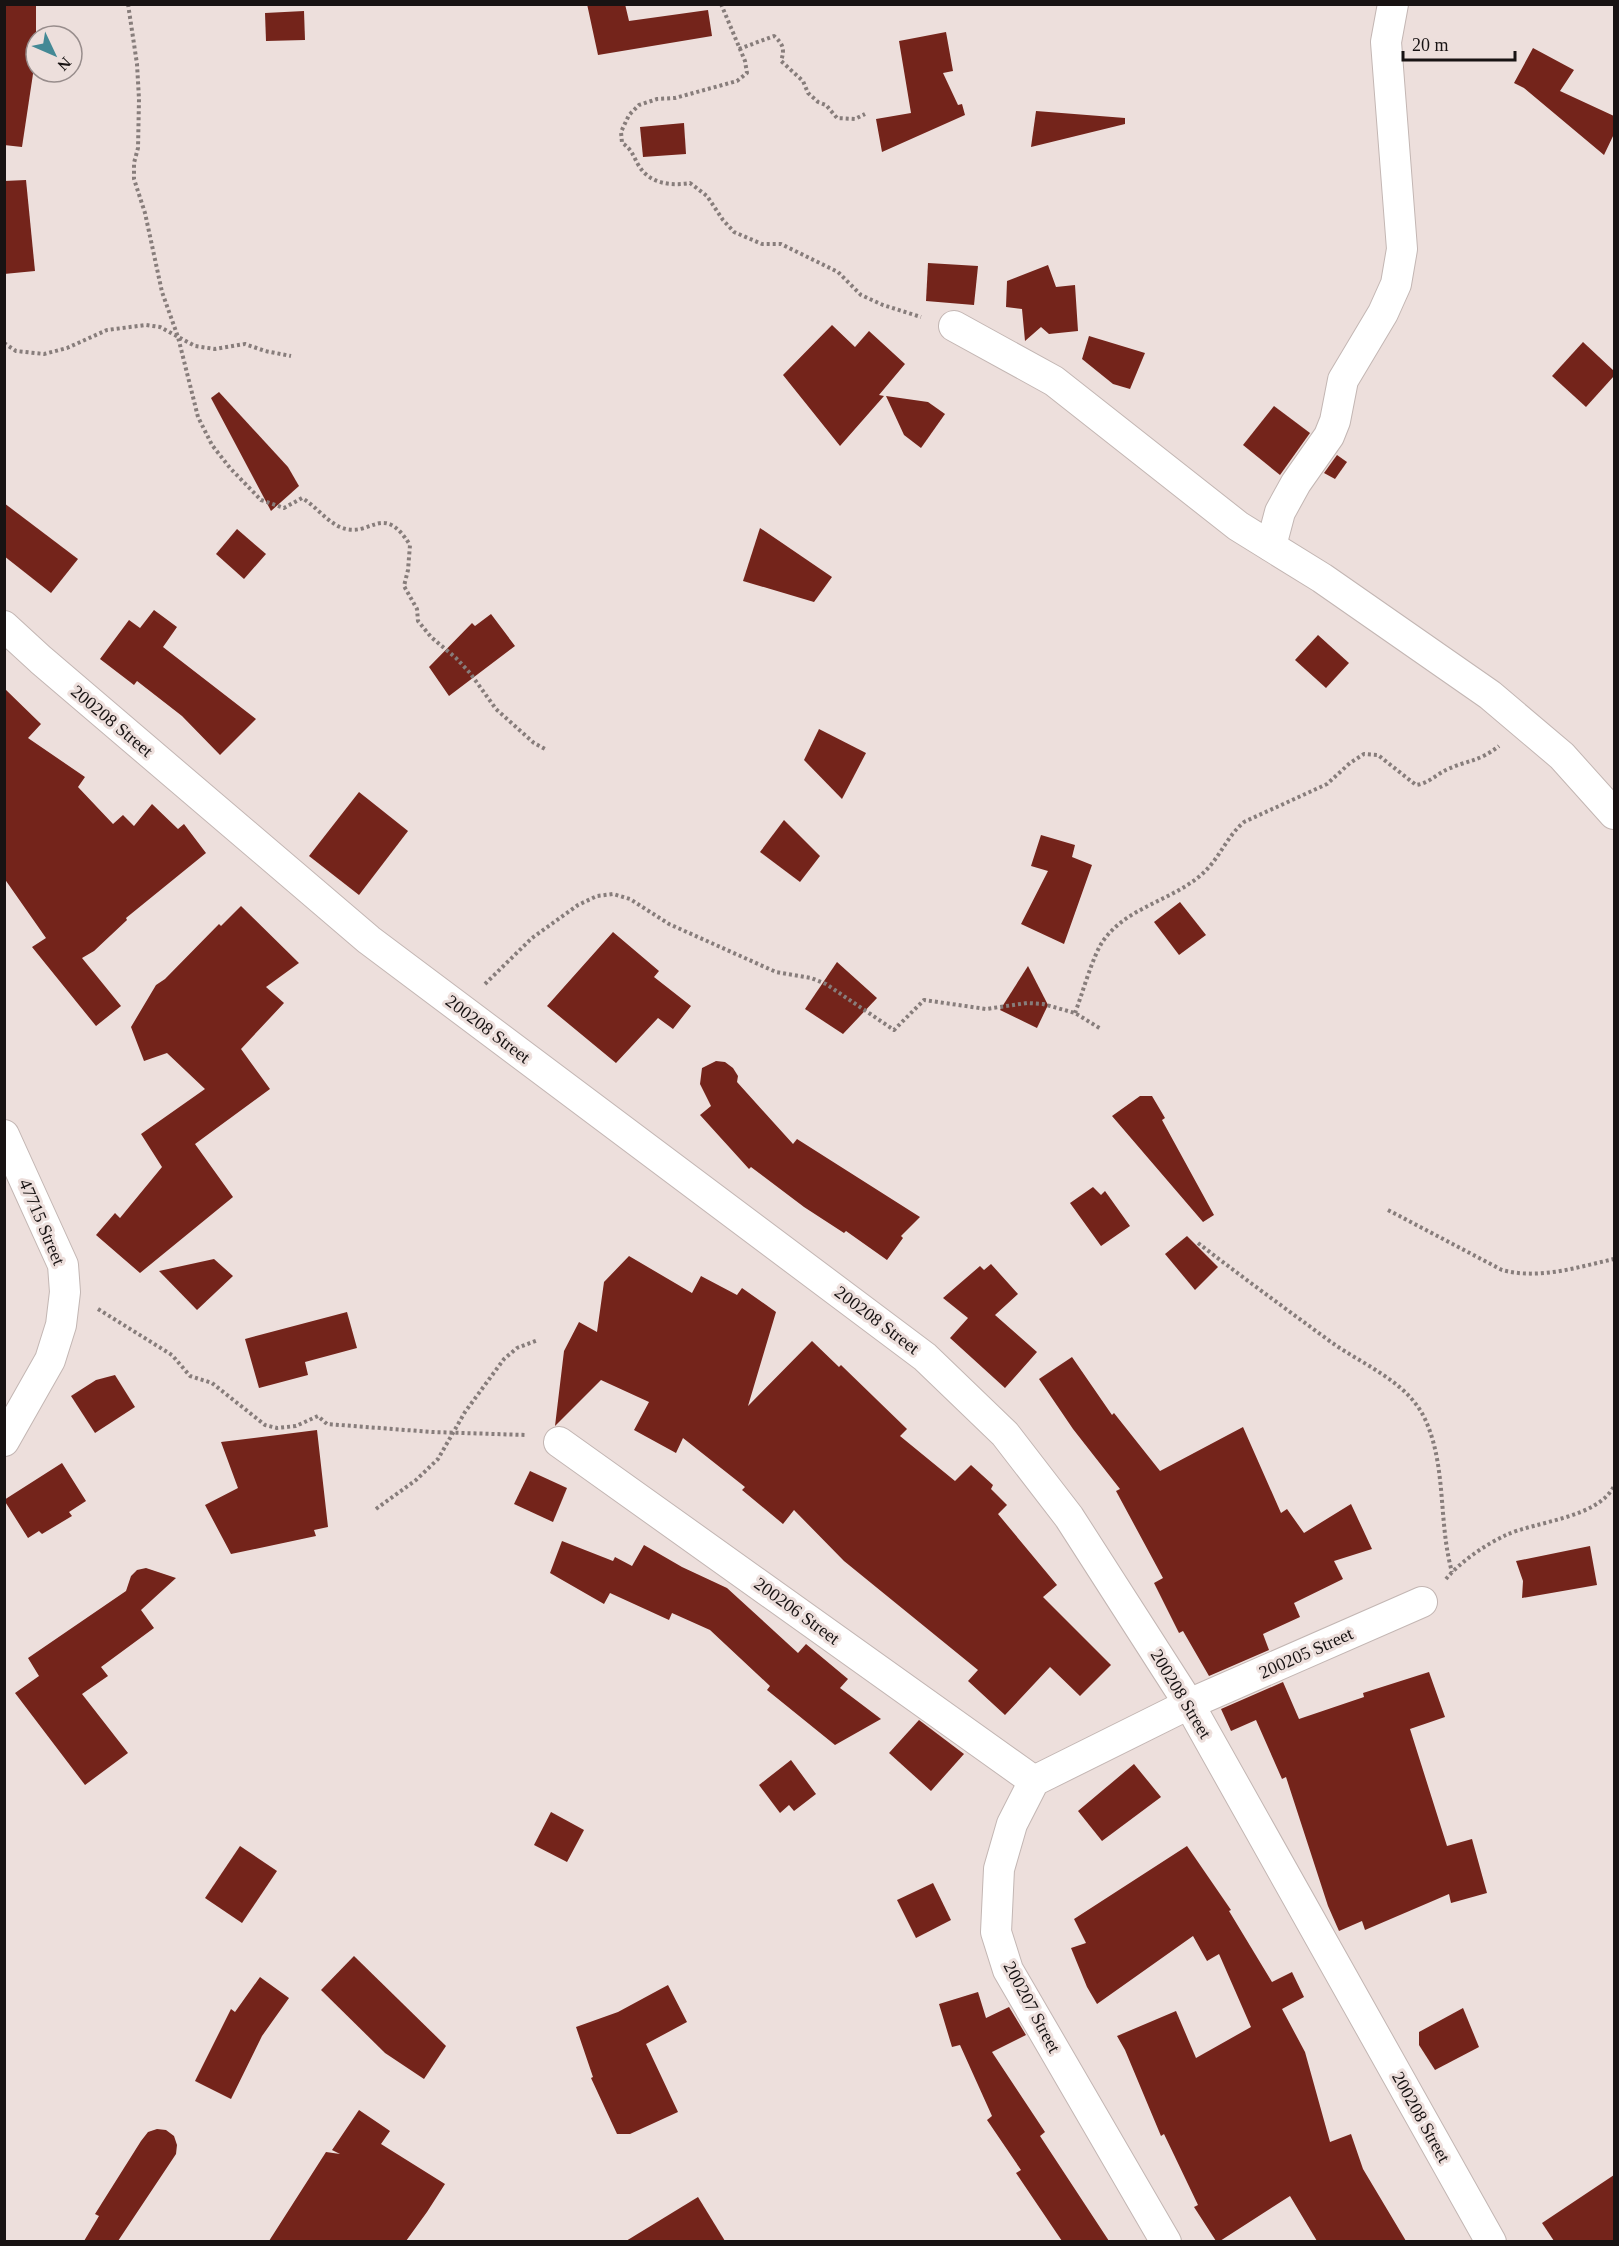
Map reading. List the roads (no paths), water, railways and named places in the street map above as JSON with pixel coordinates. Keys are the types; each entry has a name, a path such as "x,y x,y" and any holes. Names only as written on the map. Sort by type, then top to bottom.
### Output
{"street":[{"path":"1271,546 1280,512 1296,483 1329,436 1335,421 1343,380 1383,313 1396,284 1402,249 1386,42 1392,4"},
{"path":"954,326 1054,381 1238,526 1322,578 1490,695 1563,756 1614,814"},
{"name":"200208 Street","path":"4,626 369,940 925,1357 1005,1434 1069,1517 1189,1704 1491,2241"},
{"name":"47715 Street","path":"4,1135 63,1265 65,1292 61,1326 50,1360 4,1442"},
{"name":"200206 Street","path":"559,1442 1034,1781"},
{"name":"200205 Street","path":"1189,1704 1422,1602"},
{"path":"1034,1781 1189,1704"},
{"name":"200207 Street","path":"1034,1781 1012,1824 999,1869 996,1932 1008,1970 1166,2241"}]}
